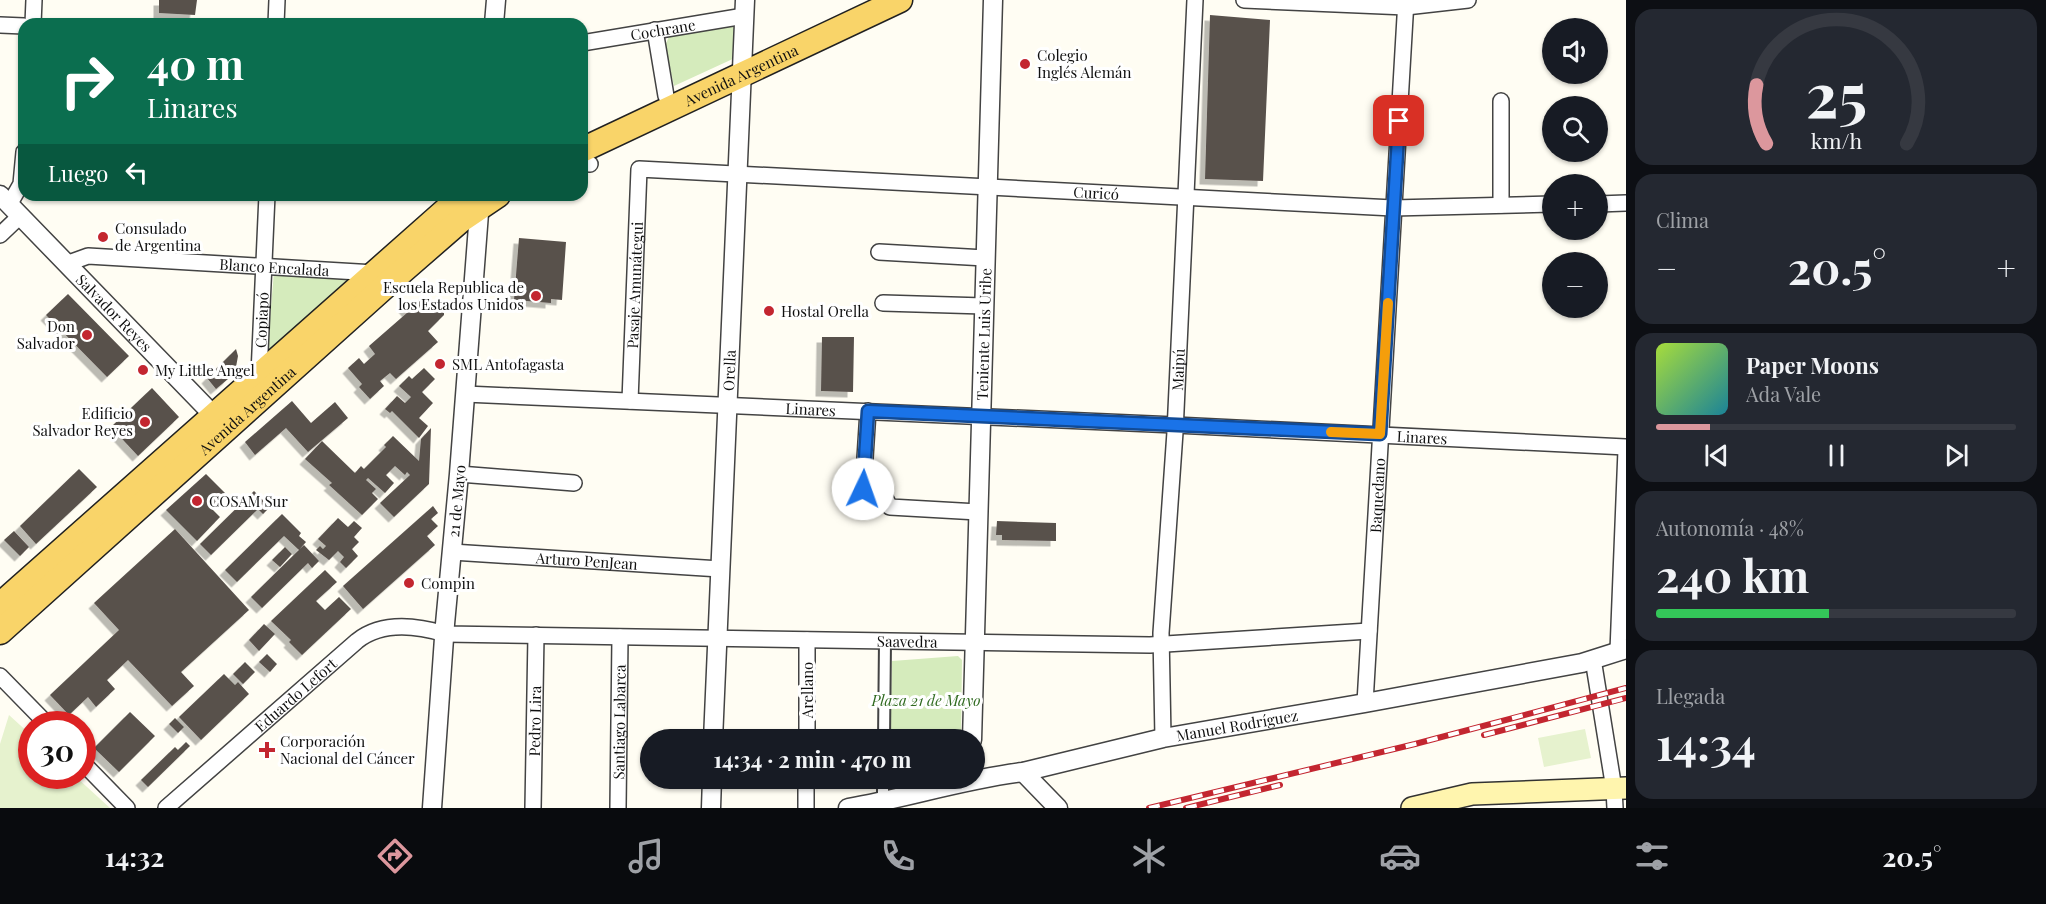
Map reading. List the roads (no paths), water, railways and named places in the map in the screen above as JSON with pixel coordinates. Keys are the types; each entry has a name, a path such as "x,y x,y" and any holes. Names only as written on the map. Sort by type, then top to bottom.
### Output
{"main road":[{"name":"Avenida Argentina","path":"588,157 742,68 867,0"},
{"name":"Avenida Argentina","path":"588,129 666,96 742,68 900,0"},
{"name":"Avenida Argentina","path":"0,632 220,423 259,374 375,273 477,201"},
{"name":"Avenida Argentina","path":"0,605 392,280 461,220 478,201"},
{"path":"1424,806 1482,793 1619,795"}],"street":[{"path":"33,18 34,0"},
{"path":"276,18 277,0"},
{"path":"494,18 496,0"},
{"name":"Teniente Luis Uribe","path":"972,729 993,0"},
{"name":"Maipú","path":"1163,738 1160,645 1175,424 1195,0"},
{"path":"1244,0 1406,4 1468,0"},
{"name":"Baquedano","path":"1365,703 1406,4"},
{"name":"Orella","path":"714,729 744,8"},
{"name":"Cochrane","path":"588,42 655,30 744,8"},
{"path":"0,25 18,26"},
{"path":"655,30 666,96"},
{"path":"1501,101 1501,206"},
{"name":"Curicó","path":"639,169 1393,208 1542,204"},
{"name":"Pasaje Amunátegui","path":"630,401 639,169"},
{"path":"0,234 10,205 18,191"},
{"name":"Copiapó","path":"259,374 267,201"},
{"name":"21 de Mayo","path":"432,808 481,201"},
{"path":"1608,204 1626,203"},
{"name":"Salvador Reyes","path":"10,205 220,423"},
{"path":"879,252 986,258"},
{"name":"Blanco Encalada","path":"66,264 88,256 375,273"},
{"path":"883,303 984,306"},
{"name":"Linares","path":"465,394 1175,424 1626,448"},
{"path":"868,411 863,489 865,492 883,494 890,507 978,512"},
{"path":"1622,650 1626,448"},
{"path":"459,474 574,483"},
{"name":"Arturo PenJean","path":"452,552 720,569"},
{"name":"Eduardo Lefort","path":"166,808 364,635 390,626 445,634"},
{"name":"Saavedra","path":"445,634 1160,645 1369,631"},
{"name":"Pedro Lira","path":"533,808 536,636"},
{"name":"Santiago Labarca","path":"618,808 620,637"},
{"name":"Arellano","path":"807,640 807,729"},
{"path":"884,729 885,641"},
{"name":"Manuel Rodríguez","path":"985,778 1023,772 1163,738 1365,703 1593,659 1622,650"},
{"path":"1593,659 1619,795"},
{"path":"0,676 34,711"},
{"path":"1023,772 1058,808"},
{"path":"96,776 127,808"},
{"path":"711,808 712,789"},
{"path":"806,789 806,808"},
{"path":"883,789 883,802"},
{"name":"Manuel Rodríguez","path":"848,808 936,789"}],"railway":[{"path":"1149,808 1415,744 1626,688"},
{"path":"1484,735 1626,698"},
{"path":"1186,808 1280,785"}],"place":[{"name":"Colegio Inglés Alemán","path":"1025,64"},
{"name":"Consulado de Argentina","path":"103,237"},
{"name":"Escuela Republica de los Estados Unidos","path":"536,296"},
{"name":"Hostal Orella","path":"769,311"},
{"name":"Don Salvador","path":"87,335"},
{"name":"SML Antofagasta","path":"440,364"},
{"name":"My Little Angel","path":"143,370"},
{"name":"Edificio Salvador Reyes","path":"145,422"},
{"name":"COSAM Sur","path":"197,501"},
{"name":"Compin","path":"409,583"},
{"name":"Corporación Nacional del Cáncer","path":"267,750"}],"park label":[{"name":"Plaza 21 de Mayo","path":"926,700"}]}
